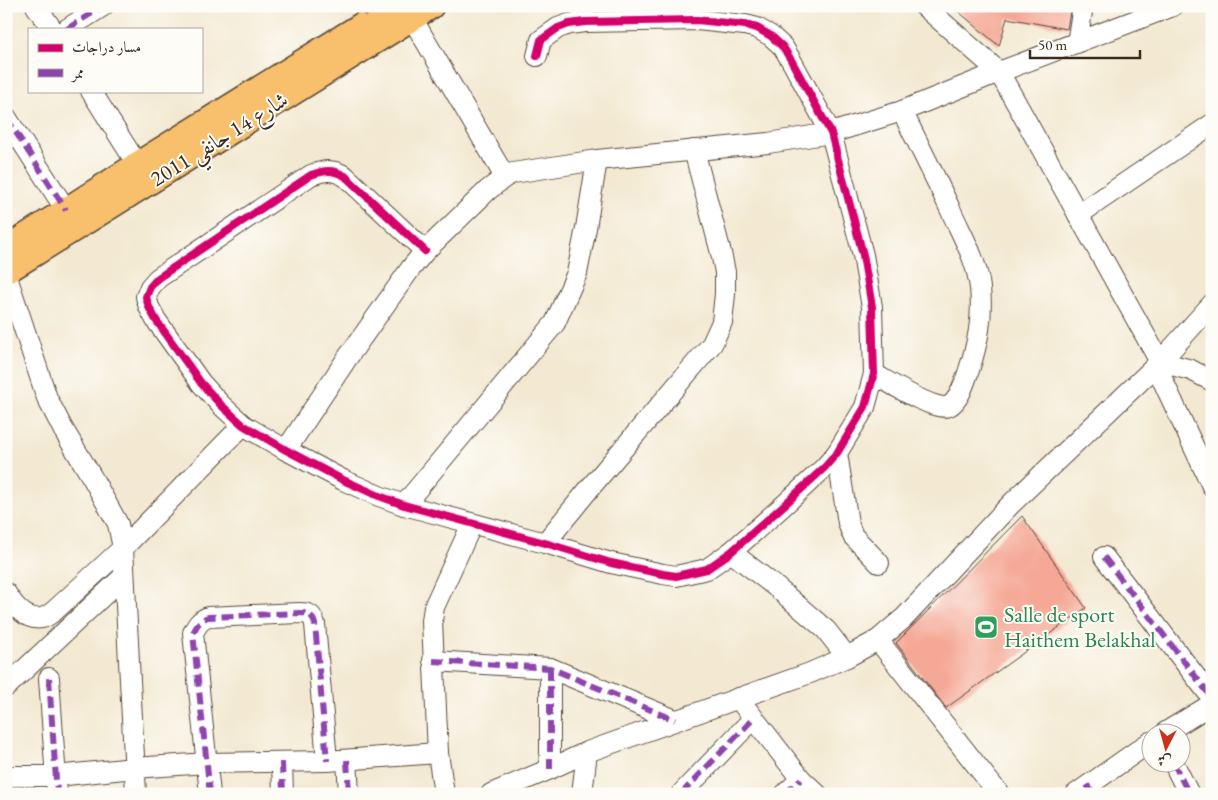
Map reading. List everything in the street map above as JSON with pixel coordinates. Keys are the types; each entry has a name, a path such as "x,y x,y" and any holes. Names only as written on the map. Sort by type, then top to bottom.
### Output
{"main road":[{"name":"شارع 14 جانفي 2011","path":"6,272 366,13 411,9"},
{"name":"شارع 14 جانفي 2011","path":"6,249 66,210 143,174 411,9"}],"street":[{"path":"36,6 51,28"},
{"path":"70,28 103,6"},
{"path":"924,6 999,72 1160,362 1160,373 1163,381 1212,486"},
{"path":"1077,42 1083,6"},
{"path":"286,450 348,357 411,268 425,251 488,190 505,177 513,173 597,160 768,143 831,133 902,111 1150,11 1173,6"},
{"path":"411,9 505,177"},
{"path":"425,251 346,176 335,171 321,171 311,175 158,278 150,287 146,297 156,320 201,383 221,405 243,424 286,450 343,480 404,505 611,563 676,576 707,569 731,552 783,506 825,467 837,453 865,406 874,374 872,307 863,255 831,133 783,47 771,36 757,28 745,25 697,20 585,22 569,24 558,28 541,40 537,56"},
{"path":"92,92 143,174"},
{"path":"874,374 918,398 939,407 948,407 954,402 963,388 977,344 981,314 980,288 976,266 902,111"},
{"path":"6,117 66,210"},
{"path":"1078,215 1212,124"},
{"path":"545,543 589,488 712,344 722,322 725,294 721,253 694,150"},
{"path":"404,505 555,323 577,273 597,160"},
{"path":"6,272 47,398 118,524 123,548 136,794"},
{"path":"493,793 587,752 810,673 847,657 878,640 904,618 1012,504 1160,362 1212,304"},
{"path":"1160,362 1191,370 1212,381"},
{"path":"6,593 11,601 27,616 43,618 53,612 123,548 243,424"},
{"path":"837,453 848,524 853,536 879,563"},
{"path":"444,794 438,753 432,620 434,607 472,524"},
{"path":"731,552 776,587 826,630 847,657"},
{"path":"1104,557 1212,698"},
{"path":"6,687 124,576"},
{"path":"210,794 193,633 197,625 208,617 308,613 313,617 327,761"},
{"path":"878,640 999,794"},
{"path":"433,661 550,668 675,720"},
{"path":"550,668 550,769"},
{"path":"49,678 57,785"},
{"path":"738,698 801,779 817,794"},
{"path":"1182,722 1212,704"},
{"path":"681,794 753,719"},
{"path":"1085,791 1140,750"},
{"path":"582,794 587,752"},
{"path":"6,776 57,785 134,768 208,763 327,761 438,753"},
{"path":"347,760 349,794"},
{"path":"282,762 283,794"},
{"path":"1178,772 1189,794"},
{"path":"785,794 801,779"}],"building":[{"path":"952,6 1071,6 1067,29 1007,18 999,46"},
{"name":"Salle de sport Haithem Belakhal","path":"1022,516 1086,608 946,708 896,643"}],"marked path":[{"path":"69,28 103,6"},
{"path":"360,6 372,19"},
{"path":"6,117 66,210"},
{"path":"1104,557 1212,698"},
{"path":"210,794 193,633 199,623 208,617 299,613 308,614 313,618 327,761"},
{"path":"433,661 550,668 675,720"},
{"path":"550,668 550,769"},
{"path":"49,678 57,794"},
{"path":"681,794 753,719"},
{"path":"347,760 349,794"},
{"path":"282,762 283,794"},
{"path":"1178,772 1189,794"},
{"path":"785,794 801,779"},
{"path":"1087,785 1093,794"}],"cycle path":[{"path":"425,251 345,176 332,171 324,171 311,175 158,278 150,287 146,297 156,320 201,383 221,405 243,425 286,450 343,480 404,505 611,563 676,576 707,569 731,552 783,506 825,467 837,453 865,407 874,374 872,307 863,255 831,133 783,47 771,36 757,28 745,25 697,20 585,22 569,24 558,28 541,40 537,56"}],"place":[{"name":"Salle de sport Haithem Belakhal","path":"986,627"}]}
